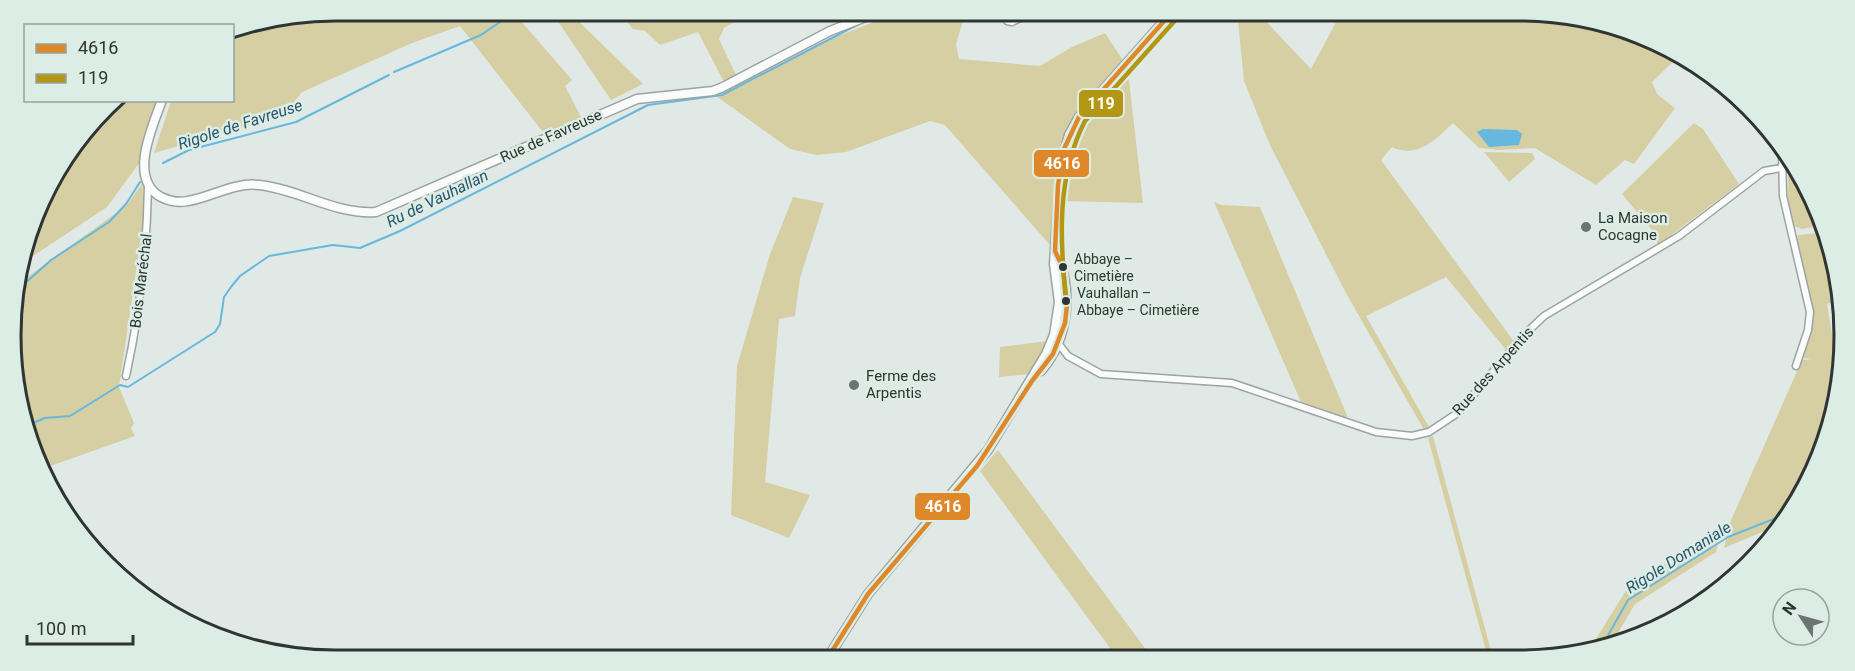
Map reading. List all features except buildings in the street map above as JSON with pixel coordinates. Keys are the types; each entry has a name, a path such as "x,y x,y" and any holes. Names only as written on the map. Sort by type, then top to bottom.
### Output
{"main road":[{"name":"Rue de Favreuse","path":"148,186 160,196 176,202 186,202 241,185 260,185 365,213 384,209 637,99 723,87 830,31 854,21"},
{"path":"1032,381 1046,354 1057,321 1059,302 1054,264 1058,185 1069,135 1079,117 1163,21"},
{"path":"148,186 144,179 144,164 161,102"},
{"path":"833,650 868,594 977,466 1032,381 1053,354 1067,305 1063,268 1055,251"}],"street":[{"path":"1781,162 1791,234 1810,312 1808,330 1796,366"},
{"name":"Rue des Arpentis","path":"1053,354 1068,356 1101,374 1232,383 1376,432 1412,436 1429,432 1460,412 1522,337 1544,316 1679,236 1764,171 1781,168"},
{"name":"Bois Maréchal","path":"126,376 138,321 147,255 148,186"},
{"path":"1053,354 1051,350 1059,328 1057,321"},
{"name":"Rue des Arpentis","path":"1058,343 1068,356"}],"shaded area":[{"path":"521,21 572,80 565,86 581,117 573,124 546,136 460,26 412,43 302,92 283,116 154,153 171,102 234,102 234,38 274,27 315,22"},
{"path":"558,21 578,21 643,84 611,100"},
{"path":"626,21 736,21 724,28 719,39 737,77 724,82 698,32 660,45 645,31 633,29"},
{"path":"877,21 963,21 956,44 959,59 1040,66 1072,47 1105,33 1124,62 1099,90 1076,122 1060,174 1050,245 945,125 930,121 846,152 816,155 790,149 716,96 818,44"},
{"path":"1238,21 1265,21 1311,69 1337,21 1540,22 1601,32 1640,45 1674,61 1652,82 1657,94 1675,108 1634,164 1625,160 1596,185 1535,148 1499,150 1479,148 1453,123 1426,146 1410,151 1392,147 1381,160 1515,343 1507,351 1446,277 1366,316 1430,429 1424,430 1346,293 1270,145 1244,81"},
{"path":"1128,71 1143,203 1062,201 1069,156 1078,134 1093,111 1104,98 1109,97 1111,91"},
{"path":"125,102 156,102 140,162 107,207 31,257 53,196 86,144"},
{"path":"1694,123 1703,129 1739,184 1658,245 1652,230 1622,194"},
{"path":"1484,152 1532,153 1535,159 1509,182"},
{"path":"1788,172 1802,196 1814,227 1802,229 1792,225 1788,210"},
{"path":"142,184 145,210 119,387 134,423 131,428 135,436 49,466 32,417 24,377 21,336 26,277 126,206"},
{"path":"793,197 824,203 800,278 795,316 779,319 765,482 810,495 789,538 731,515 737,366 770,254"},
{"path":"1214,202 1222,205 1260,207 1348,418 1301,402"},
{"path":"1817,234 1828,274 1832,302 1827,304 1834,336 1828,397 1817,437 1802,475 1766,530 1724,548 1727,534 1720,537 1716,552 1635,604 1617,634 1595,641 1627,589 1680,553 1729,525 1802,360 1813,359 1804,358 1803,354 1808,336 1810,309 1809,291 1799,253 1798,235"},
{"path":"1048,341 1030,374 999,377 1000,347"},
{"path":"1433,436 1491,650 1486,650 1428,438"},
{"path":"998,450 1146,650 1111,650 980,471"}],"water":[{"path":"1483,129 1517,130 1522,134 1519,145 1489,147 1477,132"}],"waterway":[{"name":"Rigole de Favreuse","path":"394,72 481,35 501,21"},
{"name":"Ru de Vauhallan","path":"34,423 45,418 70,416 120,385 128,387 215,332 220,324 224,297 231,287 240,276 269,256 333,245 360,248 400,231 648,105 722,95 857,25"},
{"name":"Rigole de Favreuse","path":"163,163 189,150 296,122 389,75"},
{"name":"Rigole de Favreuse","path":"26,283 51,260 109,222 126,204 140,182"},
{"name":"Rigole Domaniale","path":"1607,637 1628,600 1728,537 1775,519"}],"transit line":[{"name":"4616","path":"833,650 868,594 977,466 1032,381 1053,354 1065,323 1067,305 1063,268 1055,251 1058,185 1064,149 1079,117 1164,21"},
{"name":"119","path":"1066,301 1062,255 1062,210 1069,164 1076,142 1085,121 1175,21"}],"place":[{"name":"La Maison Cocagne","path":"1586,227"},
{"name":"Abbaye – Cimetière","path":"1063,267"},
{"name":"Vauhallan – Abbaye – Cimetière","path":"1066,301"},
{"name":"Ferme des Arpentis","path":"854,385"}]}
